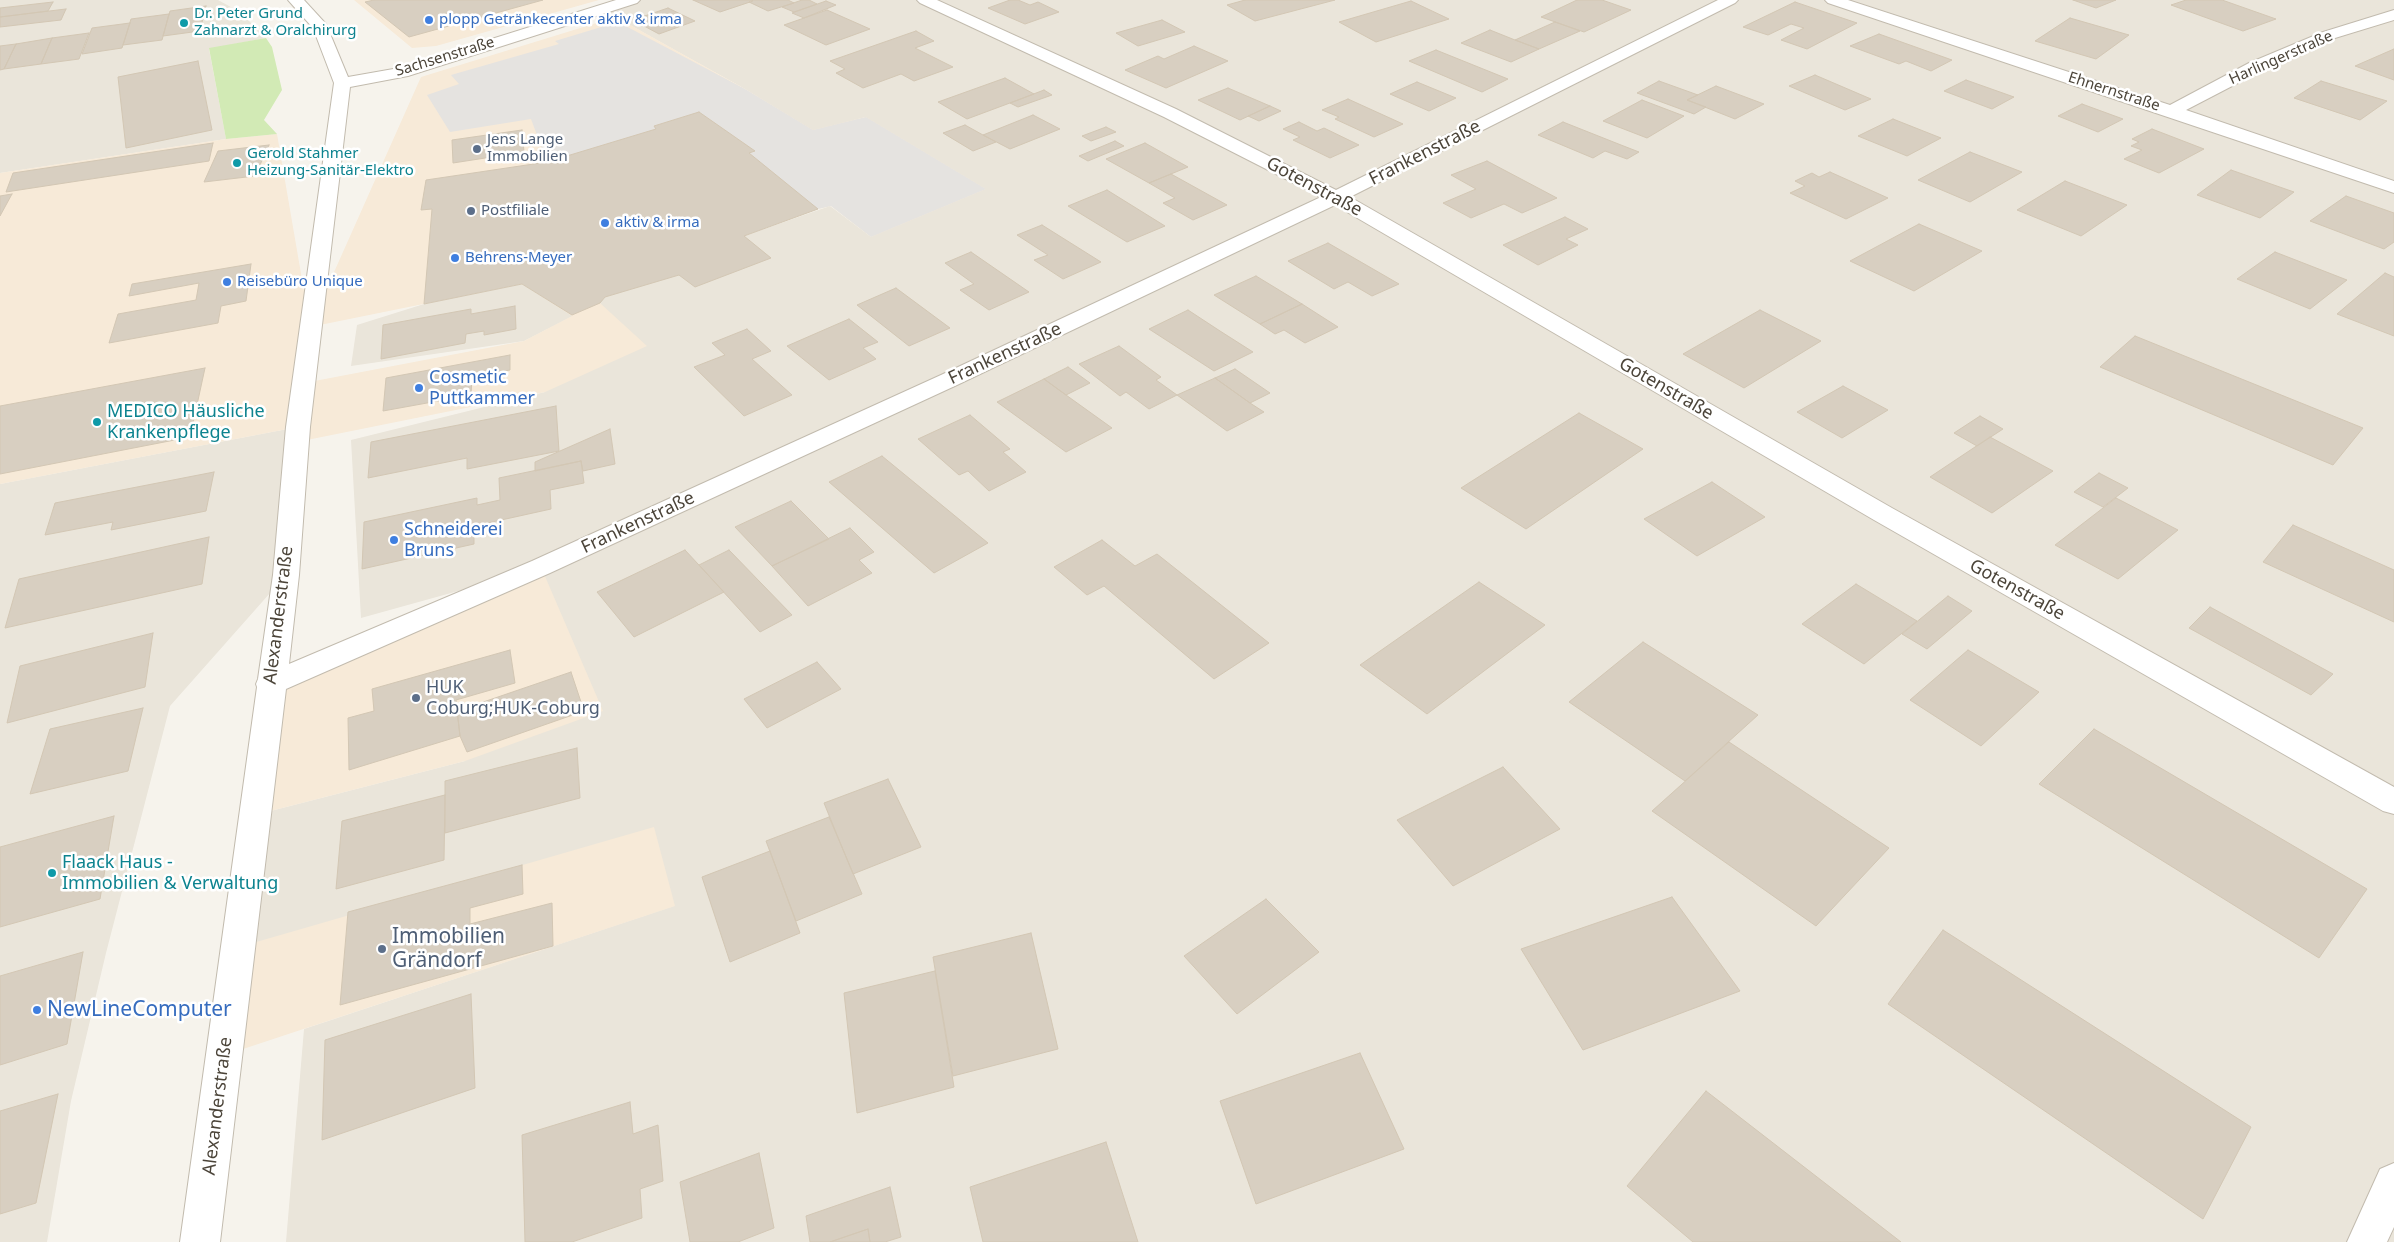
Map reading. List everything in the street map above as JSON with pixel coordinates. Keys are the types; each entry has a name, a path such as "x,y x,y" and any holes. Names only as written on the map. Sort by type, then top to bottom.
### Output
{"street":[{"name":"Alexanderstraße","path":"200,1242 270,684 286,576 299,418 342,83 320,27 296,0"},
{"name":"Sachsenstraße","path":"342,83 402,72 632,0"},
{"name":"Gotenstraße","path":"925,0 1170,113 1336,197 1883,514 2394,802"},
{"name":"Frankenstraße","path":"270,684 550,563 949,380 1336,197 1730,0"},
{"name":"Ehnernstraße","path":"1834,0 2172,111 2394,188"},
{"name":"Harlingerstraße","path":"2172,111 2255,67 2328,35 2394,15"},
{"path":"2366,1242 2394,1182"}],"shaded area":[{"path":"0,0 218,0 240,12 266,38 209,49 226,139 0,173"},
{"path":"354,0 599,0 436,46 412,48"},
{"path":"633,0 2394,0 2394,1242 286,1242 304,1029 674,906 239,947 255,815 465,761 541,568 361,618 351,440 545,392 573,316 524,341 351,366 357,325 424,304 522,284 572,315 605,297 744,236 830,206 871,237 866,117 813,131 745,89 603,10"},
{"path":"616,17 745,89 813,130 866,117 986,189 871,237 831,206 818,209 744,236 679,275 605,297 600,303 647,346 545,392 297,442 298,427 0,484 0,173 226,139 277,134 310,326 421,77","holes":["522,284 572,316 524,341 304,383 310,327"]},
{"path":"618,22 745,89 813,130 866,117 986,189 871,237 831,206 818,209 749,153 755,151 699,112 654,126 656,129 547,162 531,119 450,132 427,95 459,84 451,75 559,44 555,41"},
{"path":"298,427 286,575 170,706 106,953 71,1101 47,1242 0,1242 0,484"},
{"path":"541,567 603,711 465,761 255,815 270,684"},
{"path":"654,827 675,906 225,1055 239,947"}],"green space":[{"path":"266,38 272,47 282,90 264,120 277,134 226,139 209,48"}],"building":[{"name":"plopp Getränkecenter aktiv & irma","path":"374,0 543,0 409,37 365,2"},
{"path":"693,0 752,0 753,1 720,12"},
{"path":"752,0 788,0 794,3 768,11 749,2"},
{"path":"802,0 809,0 817,4 794,12 782,7"},
{"path":"1010,0 1018,0 1030,5 1038,2 1059,12 1025,24 988,8"},
{"path":"1245,0 1335,0 1255,21 1227,5"},
{"path":"1577,0 1602,0 1631,10 1584,32 1541,17"},
{"path":"2073,0 2116,0 2096,8"},
{"path":"2186,0 2222,0 2276,19 2243,31 2171,5"},
{"path":"826,1 836,5 804,18 792,13"},
{"path":"1411,1 1449,19 1376,42 1339,22"},
{"path":"53,2 48,11 0,17 0,8"},
{"path":"1795,2 1857,23 1807,49 1781,40 1804,28 1791,24 1768,35 1743,27"},
{"name":"Dr. Peter Grund Zahnarzt & Oralchirurg","path":"206,6 200,31 163,36 170,11"},
{"path":"668,8 695,21 659,34 633,20"},
{"path":"66,9 61,20 0,27 0,17"},
{"path":"827,10 870,29 826,45 784,25"},
{"path":"169,14 162,40 123,45 131,19"},
{"path":"2070,18 2129,35 2096,59 2035,41"},
{"path":"1162,20 1185,32 1138,46 1116,33"},
{"path":"1555,22 1580,31 1539,49 1515,40"},
{"path":"130,23 122,48 82,54 92,28"},
{"path":"1490,30 1539,49 1511,62 1461,43"},
{"path":"916,31 934,41 915,48 953,67 914,81 901,74 863,88 836,73 845,69 830,61"},
{"path":"89,33 79,59 41,64 52,38"},
{"path":"1879,34 1952,60 1931,71 1906,61 1899,64 1850,46"},
{"path":"52,38 41,64 4,69 16,44"},
{"path":"16,44 4,69 0,70 0,46"},
{"path":"1194,46 1228,61 1166,88 1125,70 1158,56 1164,59"},
{"path":"2394,49 2394,80 2355,66"},
{"path":"1436,50 1508,79 1482,92 1409,61"},
{"path":"198,61 212,130 126,148 118,77"},
{"path":"1815,75 1871,99 1845,110 1789,86"},
{"path":"1005,78 1034,94 967,119 938,102"},
{"path":"1966,80 2014,97 1992,109 1944,91"},
{"path":"1659,81 1698,95 1687,100 1706,107 1694,114 1637,93"},
{"path":"2321,81 2387,101 2360,120 2294,98"},
{"path":"1417,82 1456,98 1429,111 1390,94"},
{"path":"1716,86 1764,104 1735,119 1687,100"},
{"path":"1228,88 1270,106 1240,120 1198,100"},
{"path":"1044,90 1052,95 1018,107 1010,103"},
{"path":"1348,99 1403,124 1374,137 1335,119 1339,117 1322,110"},
{"path":"1642,100 1684,116 1647,138 1603,121"},
{"path":"2082,104 2123,119 2098,132 2058,116"},
{"path":"1270,106 1281,111 1259,121 1248,116"},
{"name":"aktiv & irma","path":"699,112 755,151 749,153 818,209 744,236 771,258 695,287 679,275 605,297 600,303 572,315 522,284 424,304 432,209 421,210 426,180 547,162 656,129 654,126"},
{"path":"1033,115 1060,129 1010,149 983,135"},
{"path":"1893,119 1941,138 1907,156 1858,136"},
{"path":"1299,122 1317,131 1324,128 1359,145 1330,158 1293,140 1300,137 1283,129"},
{"path":"1563,122 1639,152 1627,159 1605,151 1593,158 1538,135"},
{"path":"965,125 996,142 973,151 943,133"},
{"path":"1106,127 1116,132 1091,141 1082,136"},
{"path":"2152,129 2204,149 2159,173 2124,159 2142,150 2131,146 2139,142 2132,139"},
{"path":"522,130 524,152 453,163 452,140"},
{"path":"1115,141 1124,146 1088,161 1079,156"},
{"path":"213,143 209,161 6,192 13,173"},
{"path":"1145,143 1188,167 1149,183 1106,159"},
{"name":"Gerold Stahmer Heizung-Sanitär-Elektro","path":"269,145 255,176 204,182 218,151"},
{"path":"1970,152 2022,172 1970,202 1918,180"},
{"path":"1487,161 1557,198 1522,213 1504,204 1471,218 1443,203 1476,189 1451,175"},
{"path":"2231,170 2294,192 2260,218 2197,195"},
{"path":"1830,172 1888,198 1846,219 1790,193 1805,186 1795,181 1812,173 1819,177"},
{"path":"1171,174 1227,205 1193,220 1163,203 1175,198 1149,183"},
{"path":"2065,181 2127,205 2081,236 2017,210"},
{"path":"1107,190 1165,226 1127,242 1068,206"},
{"path":"12,194 0,216 0,196"},
{"path":"2346,196 2394,213 2394,242 2384,249 2310,221"},
{"path":"1565,217 1588,229 1566,239 1578,245 1538,265 1503,245"},
{"path":"1919,224 1982,251 1914,291 1850,261"},
{"path":"1042,225 1101,262 1063,279 1034,260 1048,255 1017,235"},
{"path":"1328,243 1399,284 1372,296 1348,282 1334,289 1288,261"},
{"path":"971,252 1029,292 989,310 960,290 974,284 945,263"},
{"path":"2275,252 2347,280 2310,309 2237,279"},
{"path":"251,264 246,301 221,306 218,323 109,343 118,314 196,300 199,283 129,296 132,284"},
{"path":"2385,273 2394,277 2394,336 2337,314"},
{"path":"1256,276 1302,304 1260,324 1214,295"},
{"path":"896,288 950,328 909,346 857,305"},
{"path":"1302,304 1338,327 1305,343 1284,330 1275,334 1260,324"},
{"path":"515,306 516,329 484,335 484,331 466,334 465,343 381,359 383,325 471,309 471,314"},
{"path":"1188,310 1253,352 1214,371 1149,329"},
{"path":"1760,310 1821,341 1744,388 1683,354"},
{"path":"849,319 878,342 863,348 876,359 829,380 787,346"},
{"path":"747,329 771,351 752,359 792,395 744,416 694,367 725,355 712,343"},
{"path":"2135,336 2363,428 2333,465 2100,367"},
{"path":"1119,346 1161,377 1156,380 1177,395 1149,409 1126,392 1120,396 1079,364"},
{"path":"510,355 510,370 472,377 471,395 383,411 386,378"},
{"path":"1068,367 1090,383 1066,395 1044,379"},
{"name":"MEDICO Häusliche Krankenpflege","path":"205,368 190,437 0,474 0,406"},
{"path":"1235,369 1270,393 1250,403 1215,378"},
{"path":"1215,378 1264,412 1227,431 1177,395"},
{"path":"1044,379 1112,428 1066,452 997,402"},
{"path":"1843,386 1888,410 1842,438 1797,412"},
{"path":"556,406 559,451 467,469 467,458 368,478 371,442"},
{"path":"1579,413 1643,449 1526,529 1461,488"},
{"path":"970,415 1010,449 1003,452 1026,472 989,491 968,471 959,475 918,439"},
{"path":"1980,416 2003,429 1977,446 1954,433"},
{"path":"610,429 615,464 583,471 581,461 535,471 535,462"},
{"path":"1990,437 2053,471 1992,513 1930,477"},
{"path":"882,456 988,543 934,573 829,482"},
{"path":"581,461 584,483 550,490 551,509 474,526 474,544 362,569 364,522 477,498 477,505 500,500 499,478"},
{"path":"214,472 206,511 111,530 113,522 45,535 55,503"},
{"path":"2099,473 2128,488 2103,507 2074,492"},
{"path":"1712,482 1765,517 1697,556 1644,519"},
{"path":"2116,498 2178,530 2118,579 2055,545"},
{"path":"791,501 829,539 772,566 735,527"},
{"path":"2293,525 2394,570 2394,622 2263,562"},
{"path":"850,528 874,552 859,560 872,573 808,606 772,566"},
{"path":"209,537 202,584 5,628 19,579"},
{"path":"1102,540 1135,566 1157,554 1269,643 1214,679 1104,586 1087,595 1054,567"},
{"path":"685,550 724,592 634,637 597,592"},
{"path":"729,550 792,615 760,632 699,565"},
{"path":"1479,582 1545,625 1427,714 1360,665"},
{"path":"1856,584 1917,621 1864,664 1802,624"},
{"path":"1948,596 1972,611 1927,649 1902,634"},
{"path":"2210,607 2333,674 2311,695 2189,628"},
{"path":"153,633 145,687 7,723 20,666"},
{"path":"1643,642 1758,715 1685,781 1569,702"},
{"path":"510,650 515,683 456,700 460,736 349,770 348,718 374,711 372,689"},
{"path":"1968,650 2039,692 1981,746 1910,700"},
{"path":"817,662 841,689 767,728 744,699"},
{"path":"571,672 584,711 467,752 460,736 457,711"},
{"path":"143,708 128,771 30,794 50,729"},
{"path":"2094,729 2367,889 2319,958 2039,784"},
{"path":"1729,742 1889,848 1816,926 1652,811"},
{"path":"577,748 580,798 445,833 445,781"},
{"path":"1503,767 1560,829 1453,886 1397,820"},
{"path":"888,779 921,847 853,874 824,803"},
{"path":"445,795 444,860 336,889 342,821"},
{"name":"Flaack Haus - Immobilien & Verwaltung","path":"114,816 100,899 0,927 0,847"},
{"path":"829,817 862,894 796,921 766,841"},
{"path":"770,851 800,933 730,962 702,877"},
{"path":"522,865 523,894 470,908 470,924 552,903 553,946 340,1005 348,912"},
{"path":"1672,897 1740,991 1583,1050 1521,949"},
{"path":"1266,899 1319,952 1237,1014 1184,956"},
{"path":"1943,930 2251,1127 2203,1219 1888,1004"},
{"path":"1031,933 1058,1049 953,1076 933,957"},
{"path":"83,952 67,1044 0,1065 0,976"},
{"path":"935,971 954,1087 857,1113 844,993"},
{"path":"471,994 475,1088 322,1140 325,1040"},
{"path":"1360,1053 1404,1149 1256,1204 1220,1101"},
{"path":"1706,1091 1901,1242 1693,1242 1627,1186"},
{"path":"58,1094 36,1203 0,1214 0,1111"},
{"path":"630,1102 633,1134 658,1125 663,1181 640,1189 642,1218 572,1242 525,1242 522,1135"},
{"path":"1106,1142 1138,1242 983,1242 970,1187"},
{"path":"759,1153 774,1228 738,1242 690,1242 680,1182"},
{"path":"890,1187 901,1237 885,1242 870,1242 868,1229 830,1242 810,1242 806,1216"},
{"path":"868,1229 870,1242 830,1242"}],"place":[{"name":"plopp Getränkecenter aktiv & irma","path":"429,20"},
{"name":"Dr. Peter Grund Zahnarzt & Oralchirurg","path":"184,23"},
{"name":"Jens Lange Immobilien","path":"477,149"},
{"name":"Gerold Stahmer Heizung-Sanitär-Elektro","path":"237,163"},
{"name":"Postfiliale","path":"471,211"},
{"name":"aktiv & irma","path":"605,223"},
{"name":"Behrens-Meyer","path":"455,258"},
{"name":"Reisebüro Unique","path":"227,282"},
{"name":"Cosmetic Puttkammer","path":"419,388"},
{"name":"MEDICO Häusliche Krankenpflege","path":"97,422"},
{"name":"Schneiderei Bruns","path":"394,540"},
{"name":"HUK Coburg;HUK-Coburg","path":"416,698"},
{"name":"Flaack Haus - Immobilien & Verwaltung","path":"52,873"},
{"name":"Immobilien Grändorf","path":"382,949"},
{"name":"NewLineComputer","path":"37,1010"}]}
